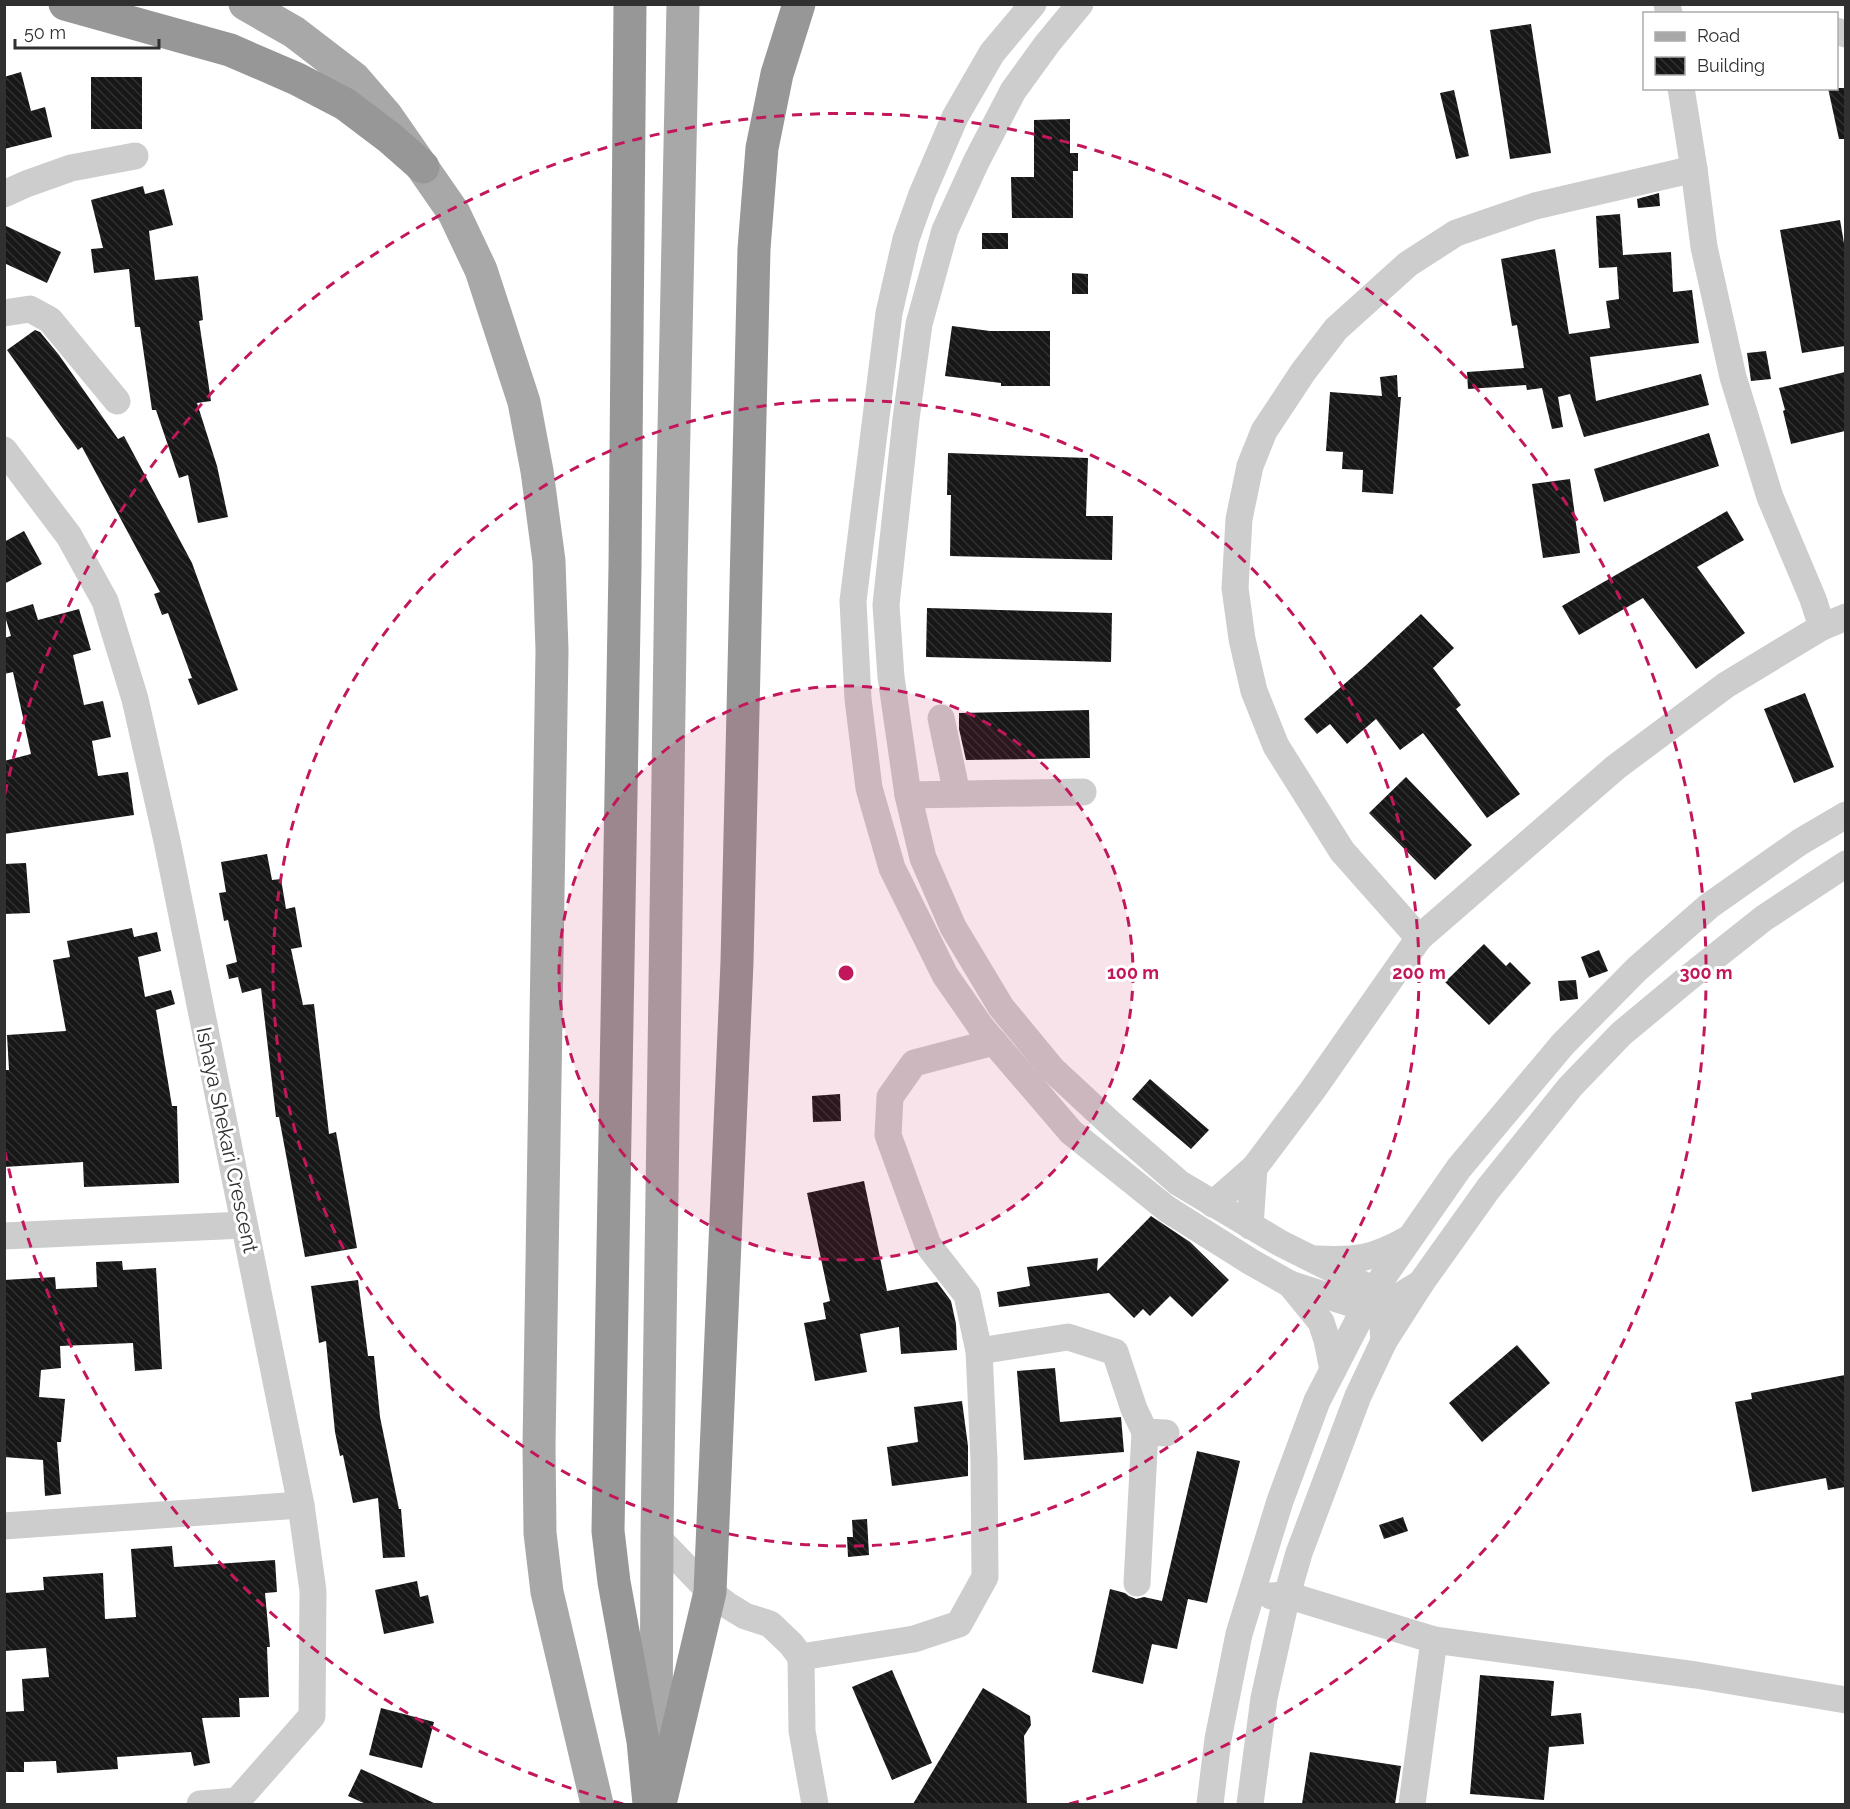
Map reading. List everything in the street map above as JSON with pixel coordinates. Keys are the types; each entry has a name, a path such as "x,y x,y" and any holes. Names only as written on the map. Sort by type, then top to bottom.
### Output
{"highway":[{"path":"65,4 230,50 297,79 345,104 390,138 423,167"},
{"path":"630,4 625,566 608,1531 614,1582 643,1741 649,1804"},
{"path":"658,1804 711,1592 737,962 754,249 762,148 777,74 799,4"}],"main road":[{"path":"245,4 294,32 354,78 386,116 423,167 454,213 482,270 524,402 537,471 549,561 552,651 539,1434 540,1533 547,1592 597,1804"},
{"path":"658,1804 657,1537 671,582 683,4"}],"street":[{"path":"1034,4 993,53 955,117 922,194 906,239 889,313 853,601 858,699 869,788 892,868 945,975 981,1027 1071,1132 1167,1209 1290,1284 1372,1301 1395,1299 1421,1283"},
{"path":"1080,4 1013,91 976,162 945,230 919,324 886,605 891,677 908,795 923,858 953,927 1001,1007 1053,1070 1179,1183 1250,1226 1310,1258 1372,1301 1384,1341"},
{"path":"1213,1204 1254,1168 1312,1091 1419,938 1616,768 1726,685 1834,622 1813,599 1770,497 1733,377 1704,247 1681,90"},
{"path":"4,194 71,168 135,156"},
{"path":"1419,938 1342,851 1276,746 1254,691 1242,639 1235,588 1239,519 1250,466 1264,430 1302,372 1336,329 1407,264 1456,232 1535,206 1694,169"},
{"path":"4,313 30,309 50,320 117,401"},
{"name":"Ishaya Shekari Crescent","path":"4,450 69,536 105,601 135,699 167,841 301,1505 313,1592 312,1716 237,1801 200,1804"},
{"path":"941,718 957,794"},
{"path":"908,795 1083,792"},
{"path":"1210,1804 1218,1739 1239,1634 1280,1501 1301,1442 1317,1401 1333,1370 1412,1237 1459,1168 1563,1044 1637,969 1709,906 1800,842 1845,815"},
{"path":"1250,1804 1264,1698 1287,1594 1299,1553 1358,1396 1384,1341 1421,1283 1488,1189 1570,1087 1621,1034 1764,918 1845,864"},
{"path":"801,1657 914,1639 959,1624 986,1576 980,1351 968,1295 928,1245 888,1135 890,1097 914,1063 994,1042"},
{"path":"1250,1226 1254,1168"},
{"path":"4,1236 244,1225"},
{"path":"1310,1258 1346,1260 1365,1257 1387,1251 1412,1237"},
{"path":"1290,1284 1321,1322 1333,1370"},
{"path":"980,1351 1068,1337 1115,1352 1134,1409 1156,1433 1137,1583"},
{"path":"4,1526 301,1505"},
{"path":"657,1537 711,1592 745,1616 770,1624 801,1657 802,1731 815,1804"},
{"path":"1249,1598 1287,1594 1434,1640 1696,1675 1845,1700"},
{"path":"1412,1804 1434,1640"}],"building":[{"path":"1531,24 1551,153 1510,159 1490,30"},
{"path":"21,72 31,111 45,107 52,137 4,149 4,77"},
{"path":"91,77 142,77 142,129 91,129"},
{"path":"1845,88 1845,139 1839,139 1828,90"},
{"path":"1454,90 1469,156 1456,159 1440,93"},
{"path":"1070,119 1070,153 1078,153 1078,171 1073,171 1073,218 1012,218 1011,177 1034,177 1034,120"},
{"path":"143,186 145,194 164,189 173,225 149,231 155,280 198,276 203,320 199,321 211,401 197,403 217,466 228,517 198,523 188,475 179,478 156,410 152,410 140,327 135,327 129,269 94,273 91,249 103,248 91,200"},
{"path":"1659,193 1660,206 1638,208 1637,199"},
{"path":"1620,214 1623,255 1671,252 1673,292 1692,290 1699,343 1590,357 1596,401 1701,374 1709,405 1584,437 1570,394 1558,397 1563,427 1552,429 1542,388 1527,390 1526,385 1468,389 1467,372 1524,368 1517,325 1512,326 1501,259 1555,249 1569,334 1610,328 1606,301 1619,299 1617,267 1599,268 1596,216"},
{"path":"1840,220 1845,249 1845,346 1802,353 1780,230"},
{"path":"4,225 61,252 47,283 4,263"},
{"path":"982,233 1008,233 1008,249 982,249"},
{"path":"1072,273 1088,274 1088,294 1072,294"},
{"path":"952,326 990,331 1050,331 1050,386 1001,386 1001,383 945,376"},
{"path":"35,330 40,332 59,355 118,439 124,436 192,563 238,690 198,705 188,679 192,678 168,613 162,615 154,594 160,592 82,447 78,450 7,350"},
{"path":"1766,351 1771,379 1751,381 1747,353"},
{"path":"1845,372 1845,431 1791,444 1779,388"},
{"path":"1397,375 1398,397 1401,397 1393,494 1362,492 1363,470 1342,469 1343,452 1326,451 1330,392 1382,396 1380,377"},
{"path":"1709,433 1719,466 1604,502 1594,469"},
{"path":"948,453 1088,458 1086,516 1113,516 1112,560 950,556 951,495 947,495"},
{"path":"1570,479 1580,553 1543,558 1532,484"},
{"path":"1727,511 1744,540 1697,567 1745,633 1696,669 1643,598 1579,635 1562,606"},
{"path":"24,531 42,564 4,584 4,542"},
{"path":"33,604 38,620 79,609 91,650 73,655 84,705 103,701 111,737 92,741 98,776 128,772 134,815 4,834 4,761 31,754 13,672 4,674 4,638 11,636 4,613"},
{"path":"927,608 1112,613 1111,662 926,657"},
{"path":"1421,614 1454,648 1433,668 1461,705 1456,709 1520,794 1487,818 1423,733 1400,750 1376,719 1347,744 1330,724 1317,734 1304,719"},
{"path":"1805,693 1834,767 1794,783 1764,709"},
{"path":"1089,710 1090,758 966,760 959,729 959,713"},
{"path":"1406,777 1472,845 1435,880 1369,813"},
{"path":"267,854 272,880 281,879 286,909 295,907 302,947 291,949 303,1005 314,1004 329,1134 336,1132 357,1248 305,1257 279,1117 276,1117 261,988 242,993 238,977 229,979 226,965 237,962 228,920 224,921 219,893 226,892 221,862"},
{"path":"26,863 30,913 4,914 4,864"},
{"path":"132,928 134,937 157,932 161,951 138,957 145,997 171,990 175,1004 156,1010 172,1106 177,1106 179,1183 84,1187 83,1162 4,1167 4,1070 9,1070 7,1035 66,1031 53,960 70,957 67,941"},
{"path":"1484,944 1506,966 1510,962 1531,983 1489,1025 1445,982"},
{"path":"1599,950 1608,971 1589,978 1581,957"},
{"path":"1576,980 1578,999 1560,1001 1558,981"},
{"path":"1150,1079 1209,1130 1191,1149 1132,1099"},
{"path":"840,1094 841,1121 813,1122 812,1096"},
{"path":"864,1181 887,1291 937,1282 951,1301 956,1324 957,1350 901,1354 899,1327 860,1334 867,1372 815,1381 804,1323 826,1319 823,1303 830,1301 807,1193"},
{"path":"1151,1216 1190,1242 1229,1280 1192,1317 1170,1296 1150,1316 1143,1309 1134,1318 1109,1293 999,1307 997,1292 1030,1286 1027,1267 1098,1258 1097,1271"},
{"path":"122,1261 123,1270 156,1268 162,1369 135,1371 133,1343 60,1346 61,1368 41,1370 39,1397 65,1399 61,1442 57,1442 61,1494 45,1496 43,1460 4,1457 6,1372 4,1372 4,1280 55,1277 56,1289 97,1287 96,1262"},
{"path":"358,1280 368,1356 374,1356 380,1417 399,1509 401,1509 405,1557 383,1558 378,1498 353,1503 343,1455 340,1456 335,1432 326,1341 319,1343 311,1286"},
{"path":"1517,1345 1550,1383 1482,1442 1449,1403"},
{"path":"1055,1368 1060,1422 1121,1417 1124,1452 1024,1460 1017,1371"},
{"path":"1845,1375 1845,1487 1828,1490 1826,1478 1752,1492 1735,1402 1752,1399 1751,1393"},
{"path":"962,1401 968,1446 968,1476 892,1486 887,1447 918,1442 914,1407"},
{"path":"1197,1451 1240,1461 1207,1603 1188,1599 1177,1649 1152,1644 1143,1684 1092,1672 1110,1589 1136,1599 1144,1597 1162,1601"},
{"path":"1403,1517 1408,1531 1384,1539 1379,1525"},
{"path":"867,1519 869,1555 848,1557 847,1537 853,1537 852,1520"},
{"path":"172,1546 174,1567 275,1560 277,1592 265,1593 270,1647 267,1647 269,1697 239,1698 240,1717 202,1718 210,1763 194,1766 191,1752 117,1757 118,1769 57,1773 56,1761 24,1762 24,1772 4,1772 4,1712 24,1711 22,1679 49,1677 46,1648 4,1651 4,1593 44,1590 43,1577 103,1573 105,1619 136,1617 131,1549"},
{"path":"417,1581 420,1597 428,1595 434,1623 384,1634 375,1590"},
{"path":"892,1670 932,1763 892,1780 852,1687"},
{"path":"1480,1675 1554,1681 1551,1716 1581,1713 1584,1744 1549,1747 1544,1800 1470,1794"},
{"path":"983,1688 1030,1716 1031,1725 1024,1736 1027,1804 913,1804"},
{"path":"381,1708 434,1722 422,1768 369,1755"},
{"path":"1310,1752 1401,1766 1395,1804 1302,1804"},
{"path":"361,1769 436,1804 366,1804 348,1796"}]}
